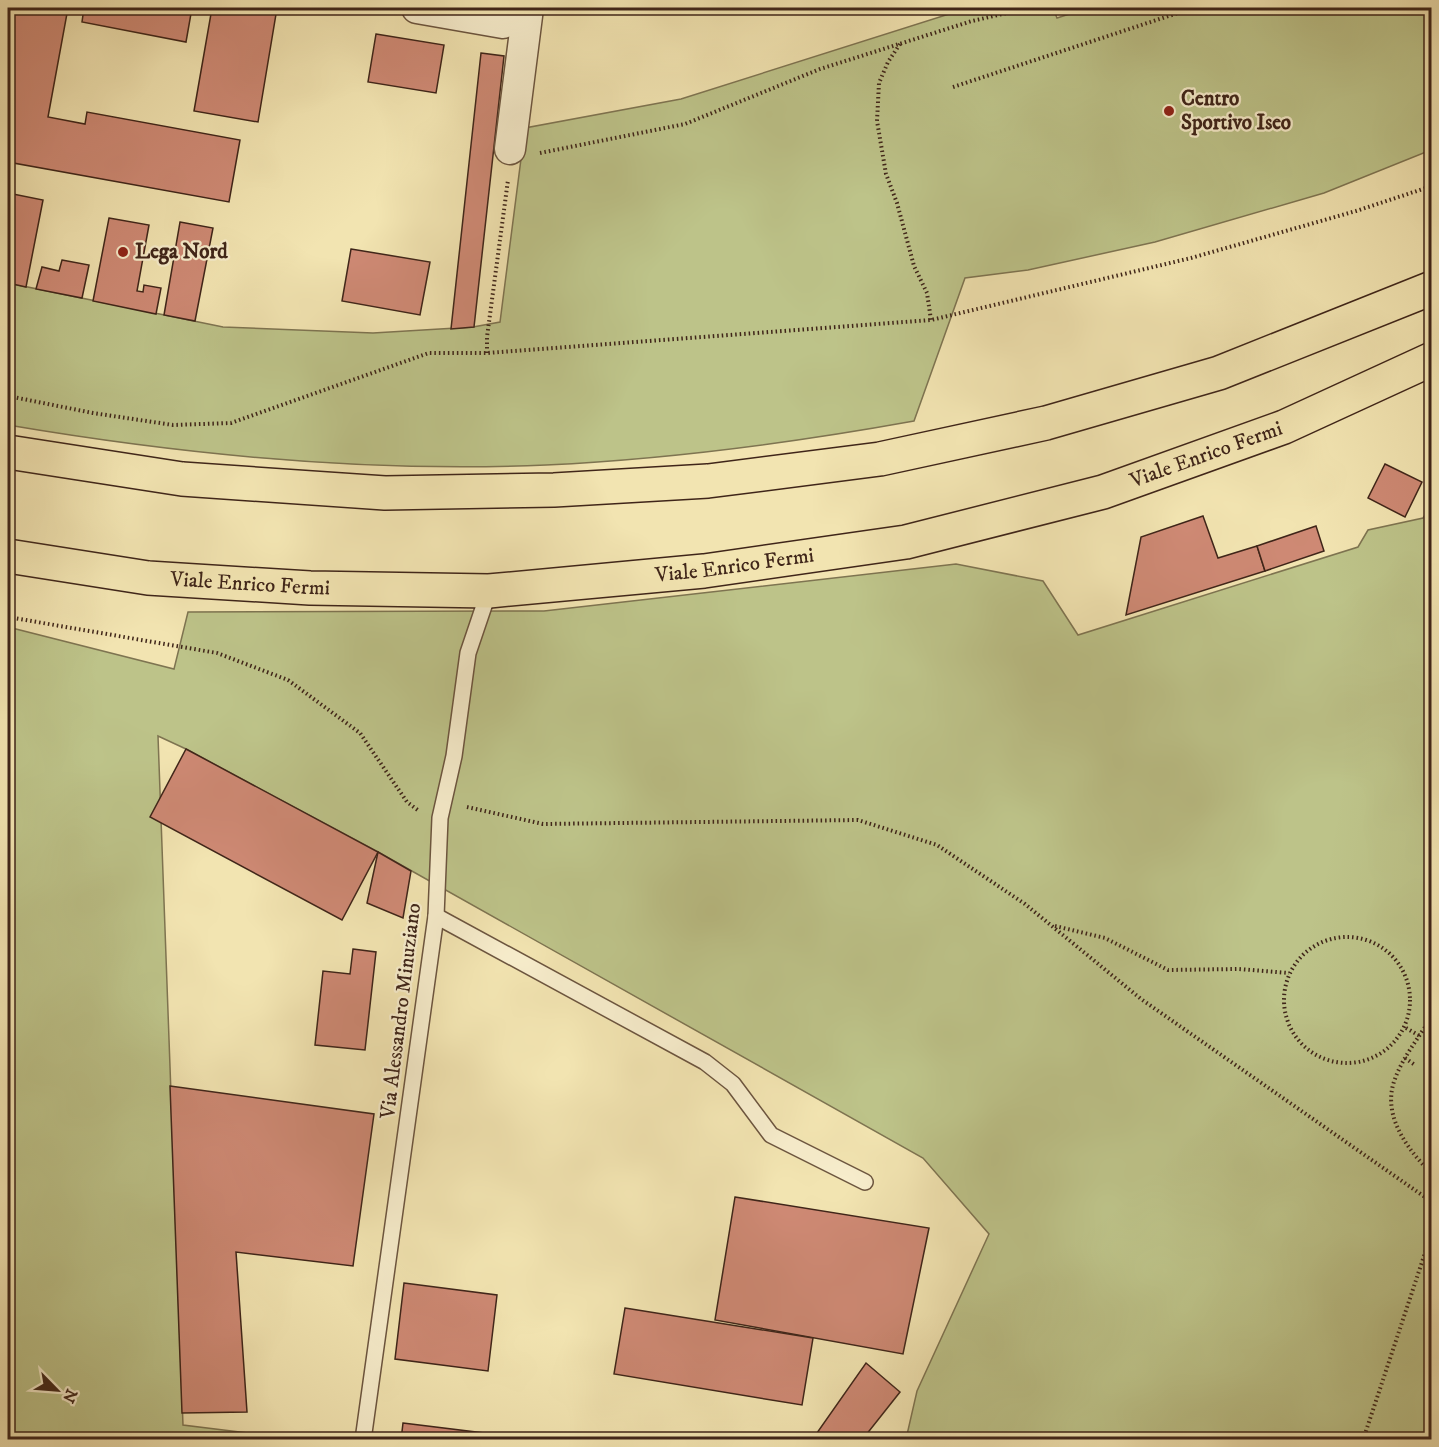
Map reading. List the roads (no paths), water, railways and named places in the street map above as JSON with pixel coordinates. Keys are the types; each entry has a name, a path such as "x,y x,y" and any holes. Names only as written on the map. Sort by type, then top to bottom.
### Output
{"highway":[{"path":"8,452 182,479 385,493 554,490 708,481 880,459 1046,423 1220,373 1431,288"},
{"name":"Viale Enrico Fermi","path":"8,556 148,578 310,588 489,591 704,571 916,540 1103,492 1284,427 1431,359"}],"street":[{"path":"417,8 516,15 511,154"}],"lane":[{"name":"Via Alessandro Minuziano","path":"363,1440 436,916 440,818 454,756 468,653 489,591"},
{"path":"436,916 705,1062 733,1084 771,1135 865,1182"}],"place":[{"name":"Centro Sportivo Iseo","path":"1169,111"},
{"name":"Lega Nord","path":"123,252"}]}
